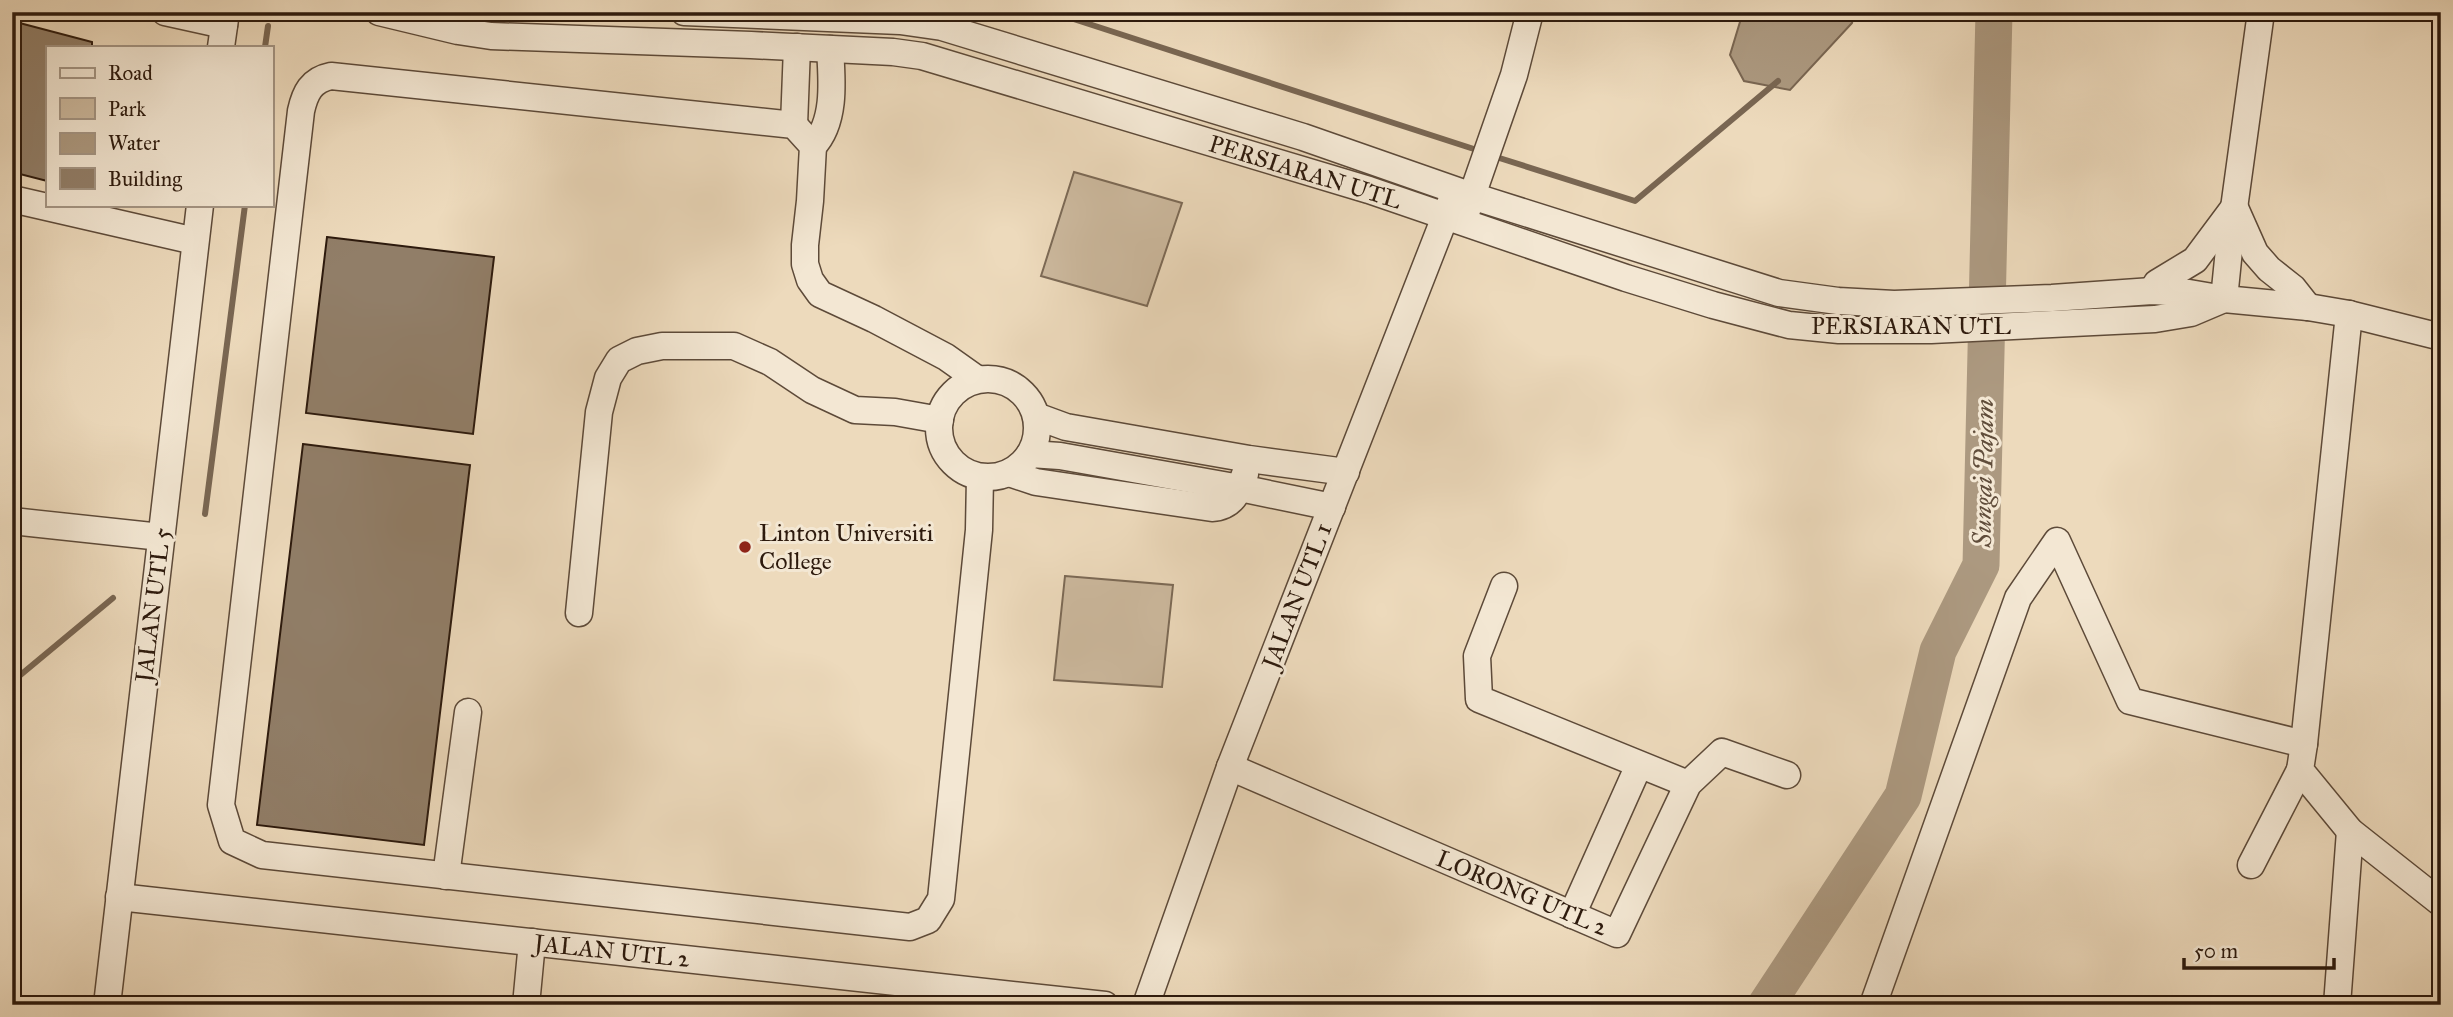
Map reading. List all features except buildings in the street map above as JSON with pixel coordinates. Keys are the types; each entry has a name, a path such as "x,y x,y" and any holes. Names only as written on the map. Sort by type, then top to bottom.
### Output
{"street":[{"path":"165,12 224,28"},
{"name":"PERSIARAN UTL","path":"379,12 491,36 893,52 943,61 1255,158 1369,190 1700,302 1789,325 1839,330 1931,330 2051,311 2152,291 2189,293 2349,314"},
{"name":"PERSIARAN UTL","path":"684,12 900,21 942,27 1469,186 1779,293 1838,302 1933,303 2167,317 2191,313 2224,299"},
{"name":"JALAN UTL 1","path":"1146,1005 1230,767 1332,507 1494,133 1514,75 1530,12"},
{"path":"2224,299 2261,12"},
{"path":"794,125 796,47"},
{"path":"830,49 827,124 820,139 813,146 805,245 805,264 810,281 820,294 946,357 977,379"},
{"path":"813,146 794,125 331,76 313,84 305,95 301,111 221,805 232,841 262,856 910,927 928,920 941,899 979,530 980,477"},
{"path":"12,199 195,241"},
{"name":"JALAN UTL 5","path":"107,1005 200,206"},
{"path":"2152,291 2157,283 2195,260 2235,208"},
{"path":"2235,208 2255,253 2293,288 2308,307"},
{"path":"2251,865 2302,757 2349,314 2441,337"},
{"path":"579,613 599,412 608,378 620,360 637,351 662,346 734,346 770,362 813,390 856,410 895,412 940,419"},
{"path":"993,378 1021,390 1036,416 1036,442 1030,454 1021,465 1009,473 995,477 980,477 959,467 944,450 940,435 940,419 944,405 952,394 977,379 993,378"},
{"path":"1036,416 1066,427 1249,459 1346,472"},
{"path":"1030,454 1060,456 1332,507"},
{"path":"1009,473 1036,482 1212,508 1230,503 1240,488 1249,459"},
{"path":"12,521 161,537"},
{"path":"1873,1005 2018,598 2057,541 2130,701 2302,757 2350,831 2441,903"},
{"path":"1504,586 1477,656 1479,699 1688,784 1722,752 1787,775"},
{"path":"446,876 468,712"},
{"path":"1572,915 1639,765"},
{"name":"LORONG UTL 2","path":"1230,767 1617,934 1688,784"},
{"path":"2337,1005 2350,831"},
{"name":"JALAN UTL 2","path":"119,897 1105,1005"},
{"path":"526,1005 532,942"}],"green space":[{"path":"1074,172 1182,203 1147,306 1041,276"},
{"path":"1065,576 1173,585 1162,687 1054,680"}],"water":[{"path":"1743,12 1854,12 1852,23 1790,90 1744,81 1730,55"}],"waterway":[{"path":"1052,12 1480,151"},
{"name":"Sungai Pajam","path":"1766,1005 1903,796 1938,651 1981,565 1994,12"},
{"path":"265,46 268,26"},
{"path":"1493,156 1635,201 1778,81"},
{"path":"205,514 245,206"},
{"path":"12,682 113,598"}],"place":[{"name":"Linton Universiti College","path":"745,547"}]}
